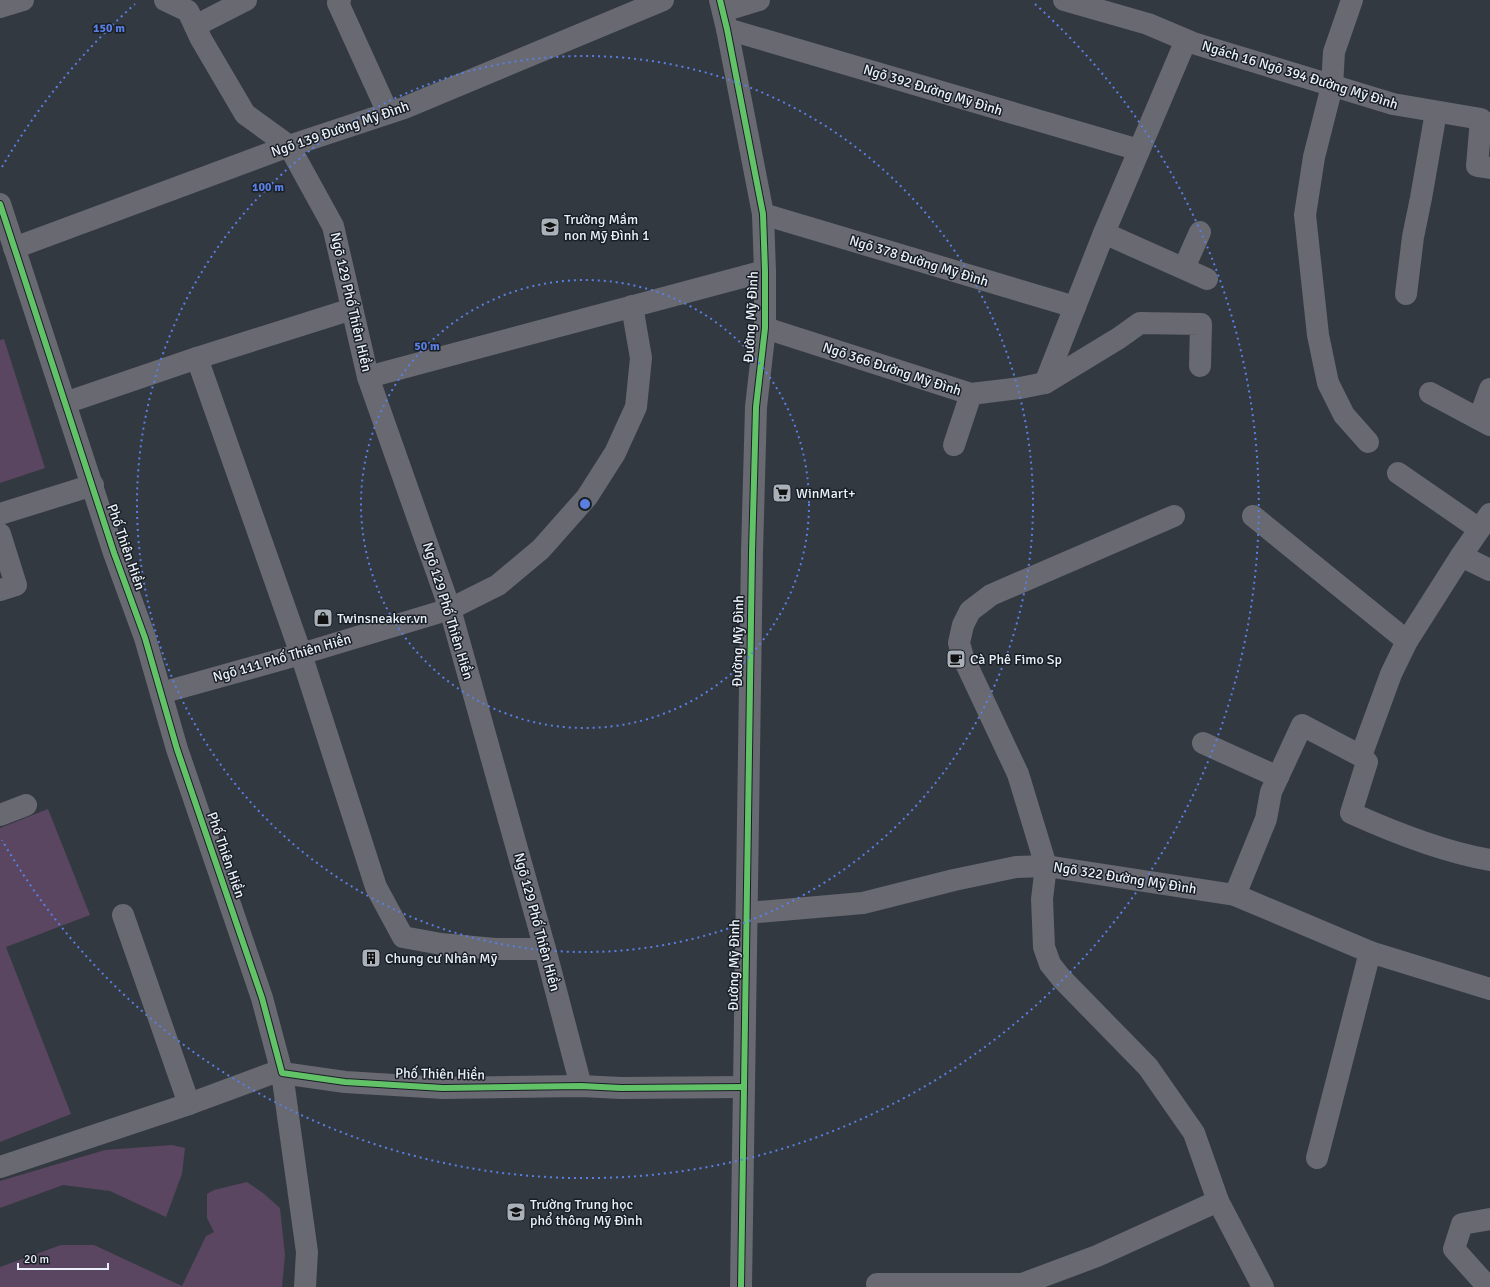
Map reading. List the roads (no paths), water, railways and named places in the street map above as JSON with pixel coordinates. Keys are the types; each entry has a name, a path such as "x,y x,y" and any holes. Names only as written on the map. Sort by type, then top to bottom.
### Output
{"street":[{"path":"0,7 23,0"},
{"path":"165,0 188,11 201,39 245,114 289,146"},
{"path":"195,26 246,0"},
{"path":"340,0 338,4 388,113"},
{"name":"Ngõ 139 Đường Mỹ Đình","path":"14,248 289,146 388,113 594,30 663,0"},
{"path":"724,13 759,0"},
{"name":"Ngách 16 Ngõ 394 Đường Mỹ Đình","path":"1064,0 1148,24 1186,40 1393,104 1481,119 1477,166 1490,168"},
{"path":"1352,0 1334,52 1332,86 1314,157 1305,215 1318,335 1328,383 1344,416 1368,442"},
{"name":"Ngõ 392 Đường Mỹ Đình","path":"724,13 1139,150"},
{"name":"Đường Mỹ Đình","path":"724,13 763,214 765,271 765,328 755,422 741,1287"},
{"path":"1045,382 1104,233 1186,40"},
{"path":"1406,294 1412,237 1421,198 1436,112"},
{"name":"Ngõ 129 Phố Thiên Hiền","path":"289,146 333,226 368,377 450,609 545,950 581,1086"},
{"name":"Phố Thiên Hiền","path":"0,204 93,485 114,554 145,638 180,757 262,998 282,1073 345,1082 443,1088 581,1086 621,1088 744,1087"},
{"name":"Ngõ 378 Đường Mỹ Đình","path":"763,214 1075,307"},
{"path":"1184,268 1200,232"},
{"path":"1104,233 1207,279"},
{"path":"368,377 765,271"},
{"name":"Ngõ 111 Phố Thiên Hiền","path":"161,693 302,654 450,609 498,585 541,549 587,497 615,453 636,407 640,358 632,306"},
{"path":"65,402 352,309"},
{"name":"Ngõ 366 Đường Mỹ Đình","path":"765,328 971,394 1020,388 1045,382 1119,338 1140,323 1201,324 1200,366"},
{"path":"197,358 302,654 376,887 403,937 441,944 495,949 545,950"},
{"path":"1430,394 1485,422 1490,389"},
{"path":"954,445 971,394"},
{"path":"1361,756 1391,674 1407,641 1485,521 1398,473"},
{"path":"0,514 93,485"},
{"path":"1174,516 991,595 970,611 962,625 959,643 963,657 1018,774 1046,866 1042,899 1043,928 1044,947 1050,964 1062,979 1148,1067 1194,1133 1218,1201 1263,1287"},
{"path":"1253,516 1407,641"},
{"path":"0,534 16,585 0,590"},
{"path":"1461,556 1490,570"},
{"path":"1235,896 1266,819 1271,792 1302,724 1361,756 1367,762 1350,813 1378,825 1465,856 1490,860"},
{"path":"1203,743 1278,777"},
{"path":"0,815 26,805"},
{"name":"Ngõ 322 Đường Mỹ Đình","path":"747,913 863,903 954,880 1016,867 1046,866 1235,896 1370,952 1490,989"},
{"path":"124,915 189,1104"},
{"path":"1317,1158 1370,952"},
{"path":"0,1167 189,1104 270,1074 282,1073 307,1252 305,1287"},
{"path":"877,1284 1022,1284 1097,1256 1218,1201"},
{"path":"1488,1287 1454,1249 1462,1224 1490,1219"}],"place":[{"name":"Trường Mầm non Mỹ Đình 1","path":"550,227"},
{"name":"WinMart+","path":"782,493"},
{"name":"Twinsneaker.vn","path":"323,618"},
{"name":"Cà Phê Fimo Sp","path":"956,659"},
{"name":"Chung cư Nhân Mỹ","path":"371,958"},
{"name":"Trường Trung học phổ thông Mỹ Đình","path":"516,1212"}]}
